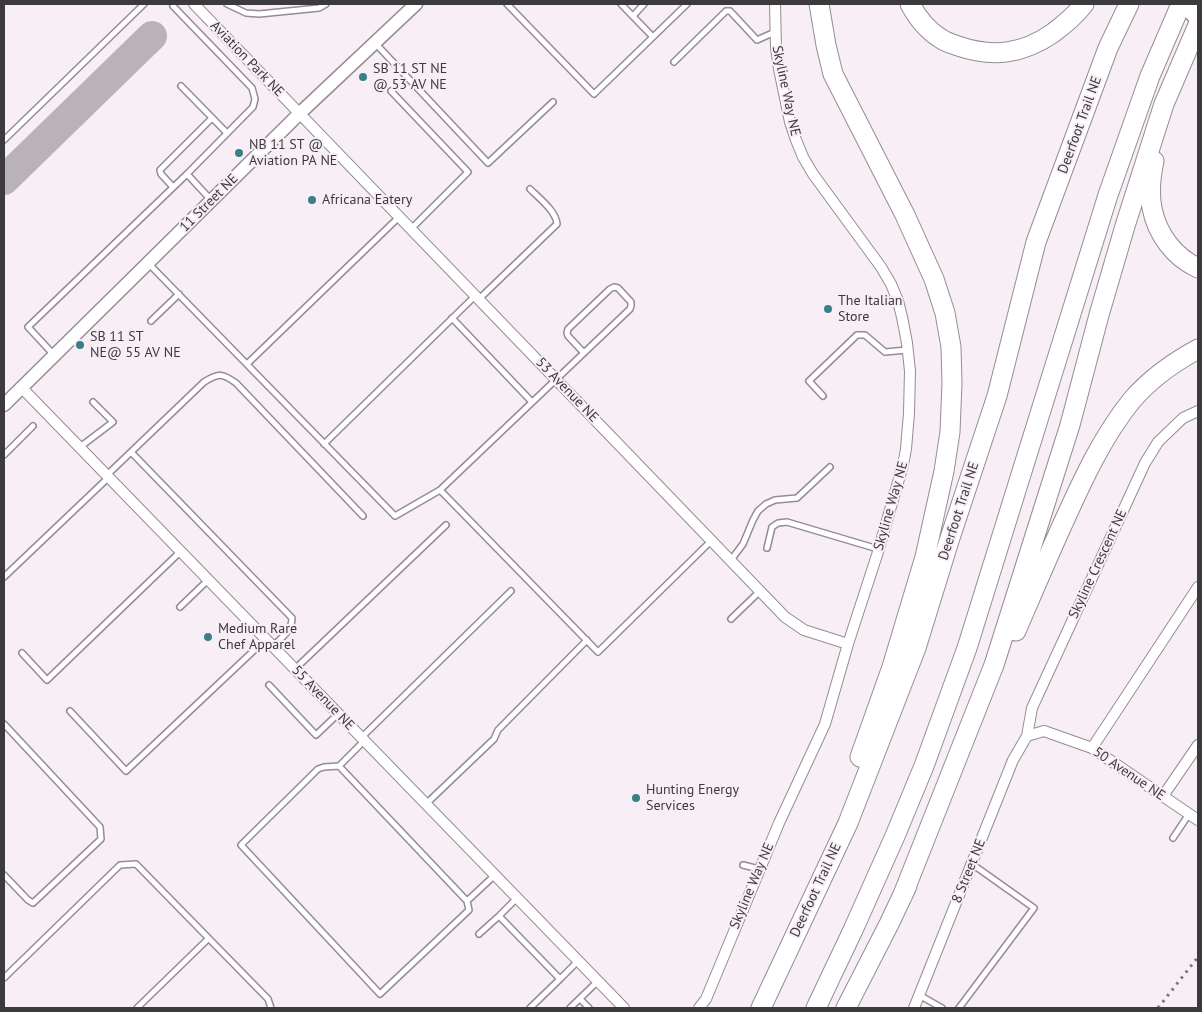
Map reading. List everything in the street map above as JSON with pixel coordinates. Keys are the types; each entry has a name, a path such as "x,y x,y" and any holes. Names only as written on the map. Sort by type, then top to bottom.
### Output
{"highway":[{"path":"819,4 833,74 906,215 934,279 945,313 951,346 950,432 944,471 925,557 892,667 860,759 848,823"},
{"path":"832,4 838,62 850,107"},
{"path":"910,4 922,22 940,38 968,50 1002,52 1018,50 1045,38 1076,14 1084,4"},
{"name":"Deerfoot Trail NE","path":"761,1008 848,823 916,648 997,396 1036,242 1108,48 1129,4"},
{"path":"816,1008 895,836 924,766 967,648 1108,195 1150,76 1182,4"},
{"path":"902,897 994,665 1070,425 1125,226 1164,104 1198,25"},
{"path":"1164,104 1152,171 1152,208 1157,223 1168,244 1177,255 1198,268"},
{"path":"846,1008 902,897 1039,577 1101,443 1133,398 1168,368 1198,349"}],"main road":[{"path":"1182,4 1198,18"}],"street":[{"name":"Aviation Park NE","path":"194,4 299,114"},
{"name":"11 Street NE","path":"4,405 299,114 416,4"},
{"name":"Skyline Way NE","path":"698,1008 706,999 779,823 826,724 848,644 903,465 910,405 908,350 902,317 891,284 876,260 813,174 796,140 790,122 779,69 776,48 775,4"},
{"name":"53 Avenue NE","path":"299,114 786,617 804,630 848,644"},
{"name":"55 Avenue NE","path":"22,388 624,1008"},
{"name":"Skyline Crescent NE","path":"1027,736 1032,708 1145,463 1158,442 1183,418 1198,411"},
{"path":"1092,748 1198,586"},
{"name":"50 Avenue NE","path":"1027,736 1044,731 1092,748 1194,817"},
{"name":"8 Street NE","path":"914,1008 1013,760 1027,736"},
{"path":"1163,796 1198,745"}],"lane":[{"path":"4,140 144,4"},
{"path":"228,4 246,13 259,14 319,8 326,4"},
{"path":"507,4 594,94 687,4"},
{"path":"621,4 653,37"},
{"path":"632,16 644,4"},
{"path":"55,355 28,327 187,174 253,107 255,99 252,88 173,6"},
{"path":"674,62 726,11 730,11 757,40 776,32"},
{"path":"374,43 488,163 553,102"},
{"path":"181,86 227,133"},
{"path":"391,91 468,172 411,229"},
{"path":"173,187 160,174 160,170 212,118"},
{"path":"187,174 212,200"},
{"path":"324,444 452,318 477,298 557,224 557,219 553,213 530,188"},
{"path":"246,364 399,217"},
{"path":"148,263 395,516 440,490 556,380 630,309 631,302 618,288 610,289 568,329 568,336 584,353"},
{"path":"151,321 179,294"},
{"path":"452,318 532,402"},
{"path":"823,396 809,381 857,335 865,335 885,352 908,350"},
{"path":"4,577 204,382 214,376 225,376 236,383 363,516"},
{"path":"80,448 113,422 93,402"},
{"path":"4,455 33,426"},
{"path":"70,711 126,771 269,643 288,631 292,625 292,618 132,452"},
{"path":"730,560 744,544 758,511 766,504 775,500 798,498 830,467"},
{"path":"440,490 598,652 711,541"},
{"path":"767,548 772,527 778,523 787,522 878,549"},
{"path":"295,669 446,525"},
{"path":"22,653 47,680 181,551"},
{"path":"180,607 208,580"},
{"path":"339,766 467,901 469,910 380,994 241,845 318,769 339,766 363,739 511,591"},
{"path":"731,619 760,591"},
{"path":"426,804 494,739 498,730 587,640"},
{"path":"269,685 316,735 338,714"},
{"path":"4,724 100,827 101,839 33,903 4,875"},
{"path":"1173,838 1194,817"},
{"path":"4,978 120,865 136,864 268,999 271,1008"},
{"path":"959,1008 1034,908 972,864"},
{"path":"743,865 760,869"},
{"path":"467,901 495,876"},
{"path":"479,934 517,898"},
{"path":"499,916 560,979"},
{"path":"137,1008 208,938"},
{"path":"530,1008 578,961"},
{"path":"570,1008 598,981"},
{"path":"919,995 942,1008"},
{"path":"580,999 589,1008"}],"taxiway":[{"path":"4,180 152,36"}],"railway":[{"path":"1158,1008 1198,957"}],"place":[{"name":"SB 11 ST NE @ 53 AV NE","path":"363,77"},
{"name":"NB 11 ST @ Aviation PA NE","path":"239,153"},
{"name":"Africana Eatery","path":"312,200"},
{"name":"The Italian Store","path":"828,309"},
{"name":"SB 11 ST NE@ 55 AV NE","path":"80,345"},
{"name":"Medium Rare Chef Apparel","path":"208,637"},
{"name":"Hunting Energy Services","path":"636,798"}]}
